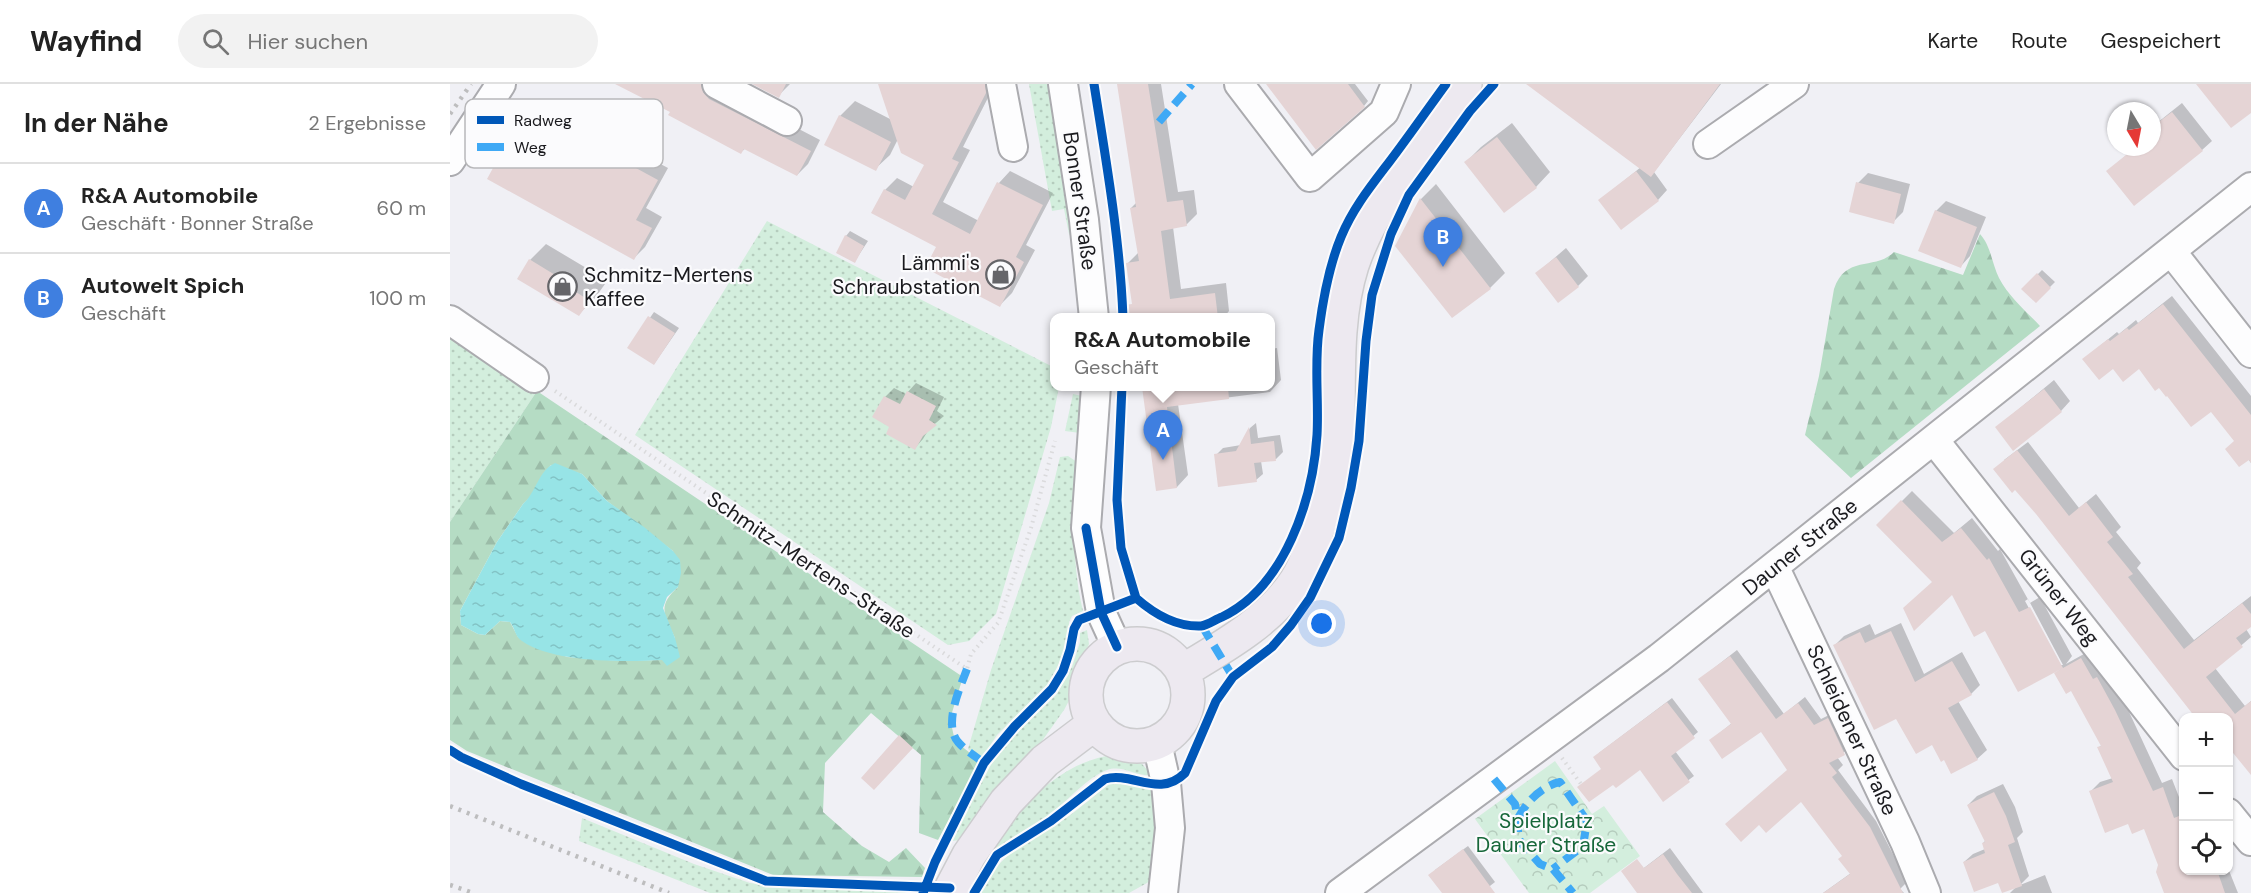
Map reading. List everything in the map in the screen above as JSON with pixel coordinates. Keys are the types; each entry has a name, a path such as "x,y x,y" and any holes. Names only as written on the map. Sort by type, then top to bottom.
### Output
{"main road":[{"path":"1183,671 1217,651 1276,605 1296,580 1313,546 1335,464 1341,328 1352,266 1379,208 1465,84"},
{"path":"1131,643 1154,646 1162,649 1174,659 1183,671 1188,687 1188,704 1182,720 1171,734 1157,743 1140,746 1122,744 1106,737 1094,724 1087,710 1085,695 1087,680 1098,661 1117,647 1131,643"},
{"path":"949,893 969,855 1006,802 1045,761 1094,724"}],"street":[{"path":"491,99 501,84"},
{"path":"717,84 787,121"},
{"path":"1001,84 1013,147"},
{"name":"Bonner Straße","path":"1063,84 1084,220 1093,313"},
{"path":"1239,84 1310,177 1384,112 1396,84"},
{"path":"1708,144 1794,84"},
{"path":"450,161 465,138"},
{"name":"Dauner Straße","path":"1340,893 1659,658 2251,187"},
{"path":"2171,251 2251,353"},
{"path":"450,321 534,378"},
{"path":"1096,391 1086,528 1101,612 1117,647"},
{"name":"Grüner Weg","path":"1934,440 2179,750"},
{"name":"Schleidener Straße","path":"1775,568 1905,842 1926,893"},
{"path":"1157,743 1166,783 1170,828 1163,893"},
{"path":"2233,818 2251,841"}],"green space":[{"path":"1029,84 1050,84 1060,138 1072,238 1069,234 1064,209 1052,211"},
{"path":"767,221 1050,365 1050,391 1058,391 1051,427 996,614 969,641 948,645 635,435"},
{"path":"1980,234 1987,244 2003,285 2040,326 1851,478 1805,435 1819,376 1834,289 1839,278 1853,267 1878,261 1894,252 1963,275"},
{"path":"450,333 537,391 450,522"},
{"path":"537,391 963,677 950,719 955,741 980,761 938,840 919,833 921,755 871,713 825,763 823,812 862,846 889,862 906,848 925,868 922,877 773,875 467,751 450,740 450,522","holes":["551,465 582,474 607,501 673,551 678,587 667,600 664,611 675,638 662,660 621,661 567,657 518,637 510,622 500,621 485,635 461,625 460,611 497,542"]},
{"path":"1073,394 1082,396 1080,433 1065,431"},
{"path":"1068,456 1077,462 1075,555 1083,611 1072,616 1069,622 1069,632 1062,658 1048,684 997,735 981,759 968,749 991,670 1049,503 1060,457"},
{"path":"1087,630 1089,644 1074,677 1072,695 1064,710 1042,741 991,794 961,840 951,841 997,753 1056,695 1072,667 1080,642 1080,633"},
{"path":"1115,755 1142,764 1152,775 1124,769 1107,770 1100,773 1085,783 1052,813 1010,839 987,858 1010,823 1040,791 1076,766"},
{"name":"Spielplatz Dauner Straße","path":"1555,761 1592,814 1604,806 1640,856 1590,893 1529,893 1475,819"},
{"path":"1113,781 1158,790 1154,879 1129,893 980,893 988,878 1007,857 1066,818"},
{"path":"582,818 694,864 750,883 796,889 903,890 906,893 710,893 579,841"}],"water":[{"path":"555,463 582,474 607,501 644,527 673,551 680,560 681,573 678,587 667,597 663,608 680,657 667,666 662,660 589,660 552,654 520,639 510,622 500,621 485,635 461,625 460,611 497,542 545,471"}],"building":[{"path":"615,84 701,84 703,92 709,99 811,151 797,176 744,149 741,154 668,115 670,112 663,108 663,99 644,99"},
{"path":"752,84 786,84 779,98"},
{"path":"878,84 985,84 986,93 952,159 959,162 932,214 970,234 997,182 1043,205 1016,257 1024,262 1000,307 925,268 936,247 871,213 884,189 905,200 924,165 901,153"},
{"path":"1117,84 1148,84 1167,202 1183,200 1187,226 1161,231 1170,299 1215,293 1217,313 1125,313 1124,305 1132,304 1126,263 1139,261 1130,208 1136,207"},
{"path":"1266,84 1348,84 1365,107 1316,150"},
{"path":"1526,84 1720,84 1651,177"},
{"path":"2196,84 2251,84 2251,113 2231,128"},
{"path":"2172,112 2203,151 2134,206 2106,171 2125,156 2161,156 2161,120"},
{"path":"839,115 891,142 876,171 824,145"},
{"path":"1497,137 1537,188 1504,213 1464,162"},
{"path":"493,168 636,168 658,180 636,220 652,228 634,260 487,179"},
{"path":"1636,171 1659,201 1621,230 1598,200"},
{"path":"1856,182 1901,194 1894,224 1849,212"},
{"path":"1420,198 1491,289 1452,318 1395,246"},
{"path":"1935,210 1977,227 1961,268 1918,251"},
{"path":"845,235 864,246 855,263 836,253"},
{"path":"1556,257 1579,287 1558,303 1535,273"},
{"path":"529,259 578,289 576,292 590,301 579,316 517,279"},
{"path":"2037,273 2051,288 2036,303 2021,289"},
{"path":"2163,304 2251,415 2251,463 2249,460 2239,467 2225,449 2234,441 2211,412 2191,427 2167,396 2159,388 2155,391 2139,369 2123,382 2113,369 2099,380 2082,359 2108,339 2110,341 2127,328 2129,330"},
{"path":"648,316 675,333 654,365 627,348"},
{"path":"2044,389 2062,412 2013,451 1995,427"},
{"path":"907,391 936,406 929,420 937,425 923,436 915,450 886,434 889,427 872,417 884,396 900,404"},
{"path":"1143,391 1228,391 1229,399 1167,407 1177,488 1156,491"},
{"path":"1249,427 1251,444 1274,441 1276,461 1254,463 1257,482 1218,487 1214,454 1236,451"},
{"path":"2017,450 2069,516 2086,502 2113,537 2107,542 2133,574 2128,577 2184,649 2242,603 2251,614 2251,627 2236,638 2243,647 2206,677 2235,714 2251,701 2251,775 2233,753 2233,713 2192,713 2036,514 2015,490 2012,493 1993,469"},
{"path":"1901,500 1942,542 1961,528 1987,560 1989,558 2019,612 2030,607 2063,668 2018,692 1985,631 1974,637 1952,595 1914,631 1903,608 1932,582 1876,525"},
{"path":"1891,631 1915,682 1952,661 1972,695 1948,708 1978,760 1951,774 1944,760 1941,762 1932,745 1916,754 1896,719 1874,730 1833,645 1860,632 1865,643"},
{"path":"1730,656 1776,719 1798,703 1814,725 1828,718 1845,755 1829,763 1837,773 1832,777 1870,827 1903,893 1823,893 1850,874 1838,859 1842,856 1801,802 1766,833 1759,825 1741,842 1725,824 1787,770 1761,732 1722,759 1709,740 1731,724 1698,679"},
{"path":"2081,658 2093,679 2097,677 2153,791 2163,787 2174,818 2179,816 2179,875 2219,875 2225,893 2164,893 2156,872 2158,865 2144,829 2132,834 2128,824 2105,833 2089,791 2113,782 2097,747 2101,746 2071,691 2066,694 2054,673"},
{"path":"1667,702 1695,738 1671,756 1690,782 1663,802 1640,770 1616,788 1613,785 1589,802 1577,787 1601,769 1593,757"},
{"path":"899,735 913,748 874,790 861,778"},
{"path":"1994,792 2015,842 2008,845 2022,886 2002,893 1998,883 1974,892 1963,862 1985,853 1982,843 1985,842 1967,805"},
{"path":"1463,849 1495,893 1442,893 1428,875"},
{"path":"1663,854 1692,893 1637,893 1621,871 1637,859 1644,868"}],"railway":[{"path":"450,114 471,84"},
{"path":"450,806 669,893"},
{"path":"450,885 473,893"}],"marked path":[{"path":"1159,122 1192,84"},
{"path":"1202,626 1233,677"},
{"path":"967,669 954,706 952,726 958,742 984,763"},
{"path":"1494,779 1515,804 1518,837 1522,844 1540,864 1553,869 1573,893"},
{"path":"1518,818 1536,795 1560,782 1587,821 1583,846 1553,869"}],"cycle path":[{"path":"1094,84 1116,230 1123,313"},
{"path":"923,893 935,862 984,763 1015,726 1052,689 1063,671 1074,629 1079,620 1136,598 1157,614 1174,622 1201,626 1222,617 1244,603 1263,585 1279,563 1302,513 1314,460 1317,435 1318,343 1325,295 1337,248 1351,216 1446,84"},
{"path":"974,893 997,855 1051,821 1105,779 1125,778 1145,783 1165,784 1185,773 1216,701 1233,677 1272,647 1310,598 1339,538 1351,488 1359,441 1366,341 1372,295 1391,234 1409,195 1470,111 1494,84"},
{"path":"1122,391 1117,500 1121,548 1136,598"},
{"path":"1086,528 1101,612 1117,647"},
{"path":"450,750 521,784 766,881 950,888"}],"place":[{"name":"Autowelt Spich","path":"1443,267"},
{"name":"Lämmi's Schraubstation","path":"1001,275"},
{"name":"Schmitz-Mertens Kaffee","path":"563,287"},
{"name":"R&A Automobile","path":"1163,460"}]}
